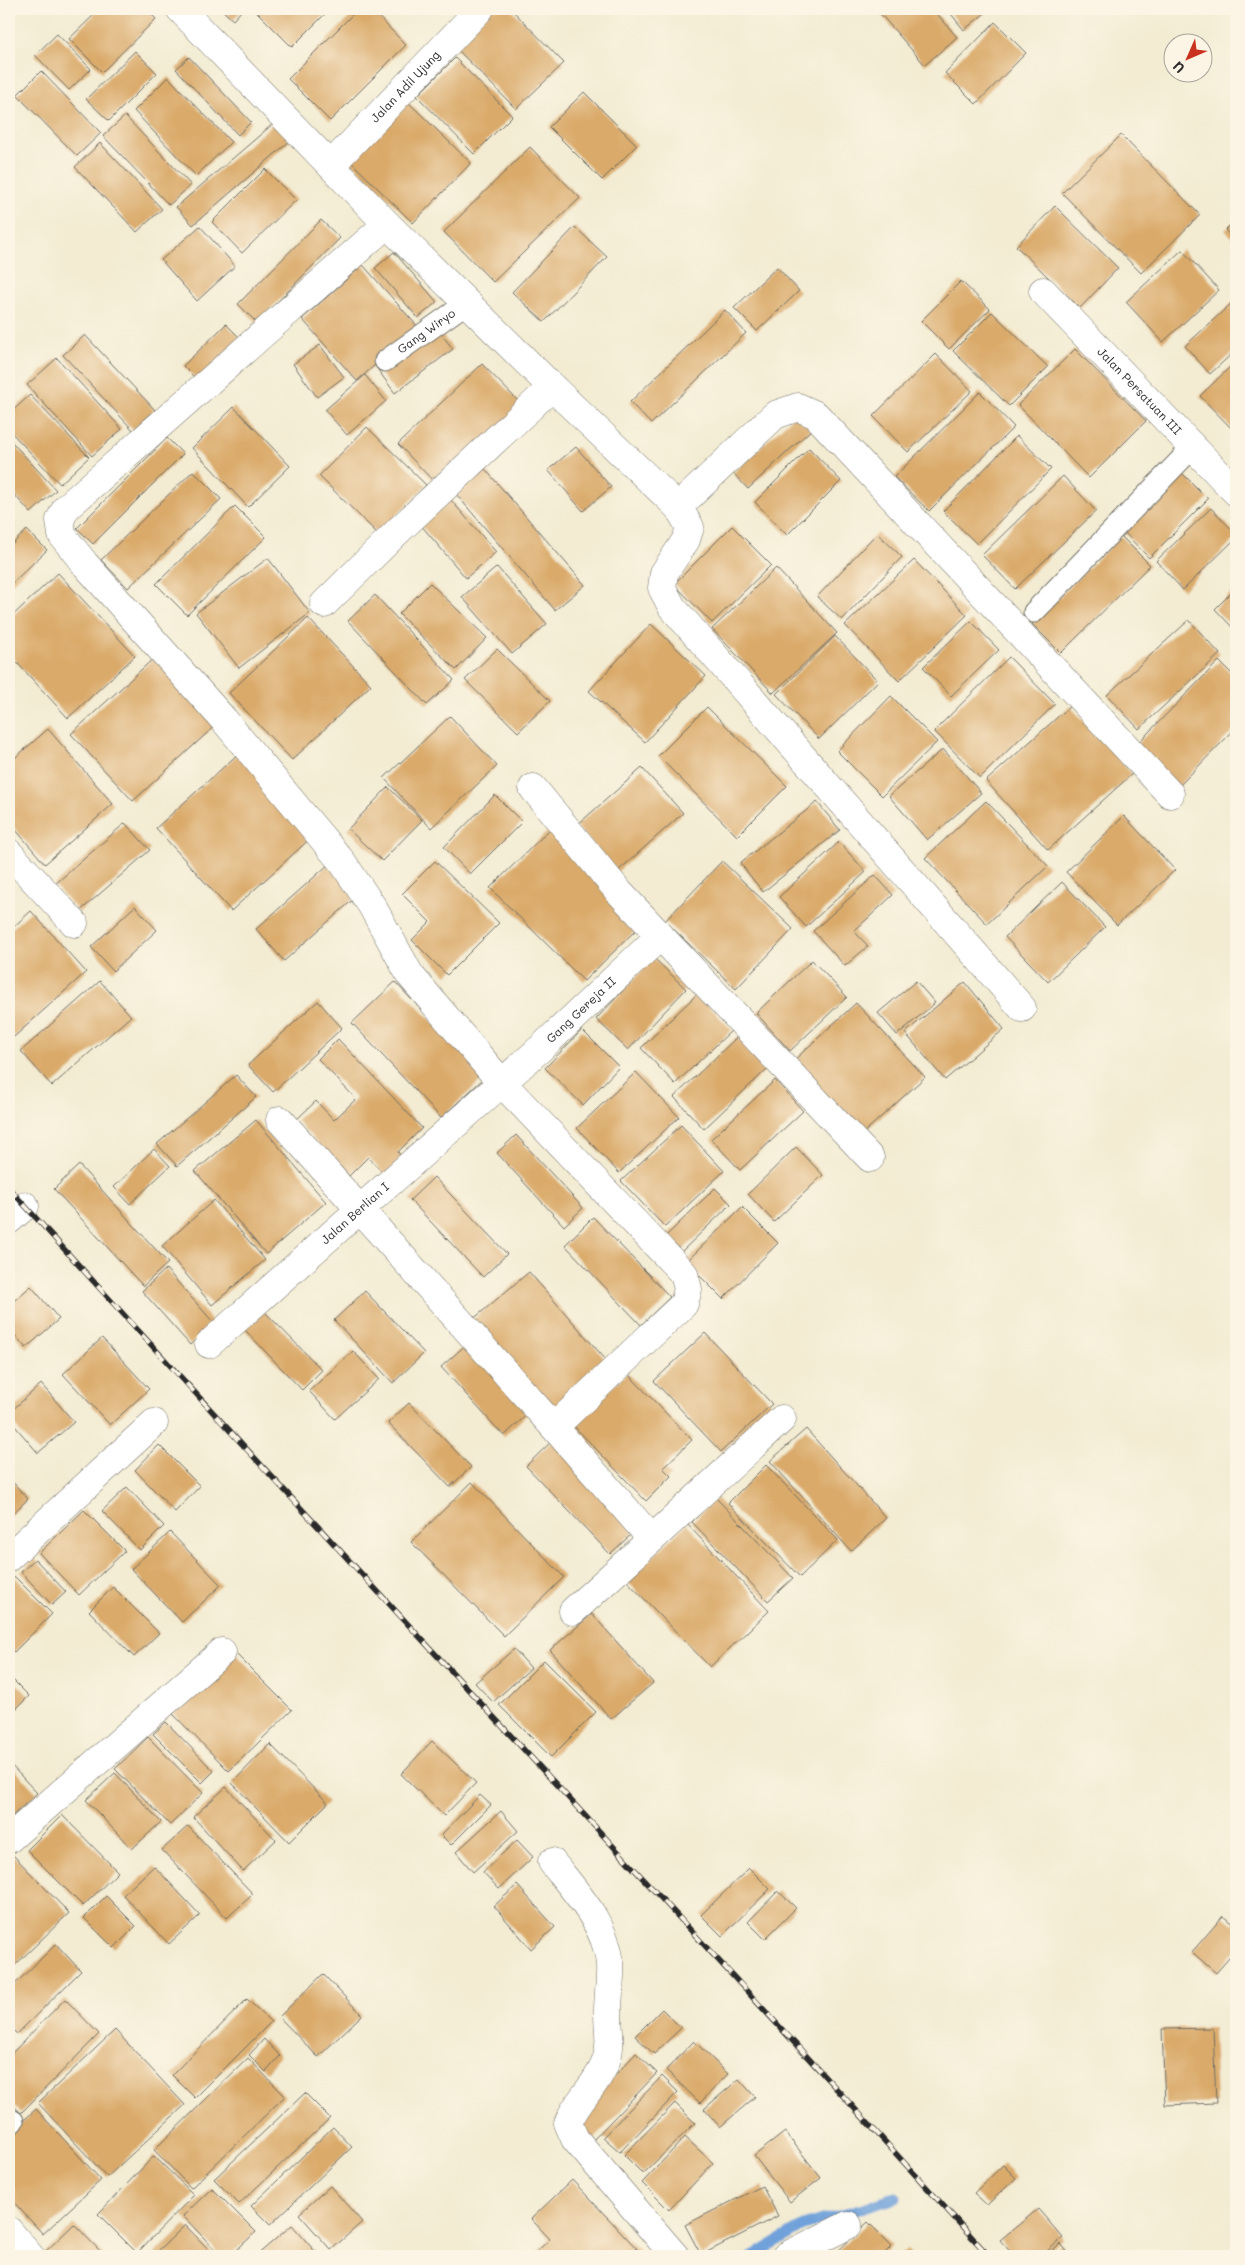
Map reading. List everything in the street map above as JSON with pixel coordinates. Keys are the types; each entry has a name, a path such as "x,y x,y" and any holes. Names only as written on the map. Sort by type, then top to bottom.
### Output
{"street":[{"path":"180,9 387,224 552,387 678,507 690,527 686,540 664,573 662,588 672,607 1022,1008"},
{"name":"Jalan Adil Ujung","path":"331,165 480,9"},
{"path":"387,224 66,508 60,520 62,535 85,564 224,720 343,863 372,906 410,975 501,1082 684,1274 688,1289 684,1304 554,1427"},
{"name":"Jalan Persatuan III","path":"1043,291 1236,492"},
{"path":"324,604 399,530 552,387"},
{"path":"678,507 775,415 798,408 816,415 1170,794"},
{"path":"533,788 619,892 870,1158"},
{"path":"9,852 74,922"},
{"name":"Gang Gereja II","path":"501,1082 580,1013 660,936"},
{"name":"Jalan Berlian I","path":"209,1344 501,1082"},
{"path":"280,1120 652,1539"},
{"path":"573,1611 782,1419"},
{"path":"9,1557 154,1424"},
{"path":"9,1839 222,1652"},
{"path":"552,1862 582,1900 604,1936 610,1963 608,1995 610,2048 606,2063 574,2109 568,2123 575,2139 675,2256"},
{"path":"786,2256 848,2225"},
{"path":"9,2231 30,2256"}],"lane":[{"name":"Gang Wiryo","path":"385,361 468,302"},
{"path":"1034,612 1193,447"}],"building":[{"path":"100,9 146,9 156,19 102,72 69,39"},
{"path":"221,9 243,9 233,20"},
{"path":"254,9 330,9 292,47"},
{"path":"358,9 371,9 406,45 330,121 288,79"},
{"path":"490,9 511,9 564,63 516,109 453,45"},
{"path":"876,9 933,9 957,37 925,65"},
{"path":"947,9 990,9 964,30"},
{"path":"995,22 1026,53 976,104 945,73"},
{"path":"57,34 91,69 69,90 35,55"},
{"path":"135,51 157,73 109,121 86,99"},
{"path":"189,57 251,122 238,135 176,69"},
{"path":"455,58 512,116 474,154 417,96"},
{"path":"41,71 101,133 77,156 17,95"},
{"path":"168,77 231,142 196,176 134,111"},
{"path":"584,92 637,145 602,180 549,127"},
{"path":"404,98 471,163 413,223 347,158"},
{"path":"125,116 191,185 169,205 103,136"},
{"path":"274,123 290,141 193,225 176,207"},
{"path":"1121,135 1200,215 1141,273 1062,193"},
{"path":"100,143 162,209 137,232 75,167"},
{"path":"530,147 580,198 493,282 444,232"},
{"path":"265,169 296,200 242,253 212,222"},
{"path":"1055,206 1118,268 1080,308 1016,246"},
{"path":"1236,219 1236,242 1225,230"},
{"path":"321,220 340,238 257,323 238,304"},
{"path":"200,226 235,266 197,301 161,260"},
{"path":"575,227 607,257 544,322 512,292"},
{"path":"1182,250 1219,290 1163,342 1126,302"},
{"path":"394,252 437,302 418,318 375,268"},
{"path":"363,265 418,327 357,381 302,319"},
{"path":"777,267 799,291 757,331 734,308"},
{"path":"961,281 990,309 949,349 921,321"},
{"path":"1236,299 1236,350 1210,374 1185,346"},
{"path":"725,310 746,333 651,424 630,402"},
{"path":"992,312 1048,367 1009,406 953,351"},
{"path":"226,324 242,340 199,382 183,366"},
{"path":"436,327 453,349 395,393 378,370"},
{"path":"85,335 155,410 133,430 63,355"},
{"path":"320,345 344,377 317,397 293,364"},
{"path":"1075,349 1146,421 1089,478 1018,405"},
{"path":"936,354 972,391 908,452 873,416"},
{"path":"57,358 122,429 92,456 27,385"},
{"path":"1236,361 1236,430 1235,432 1200,396"},
{"path":"482,364 522,405 437,485 398,444"},
{"path":"365,375 386,401 347,435 325,410"},
{"path":"980,392 1014,427 929,511 894,477"},
{"path":"30,395 89,457 60,484 9,430 9,414"},
{"path":"234,407 290,466 248,507 192,448"},
{"path":"798,412 813,428 748,489 733,473"},
{"path":"367,427 426,485 378,534 319,476"},
{"path":"1017,436 1051,469 977,544 943,511"},
{"path":"167,438 183,454 93,544 77,528"},
{"path":"9,439 56,490 31,513 9,489"},
{"path":"576,447 611,487 583,511 548,470"},
{"path":"809,448 841,481 787,535 755,502"},
{"path":"485,469 585,585 555,610 456,494"},
{"path":"1178,469 1208,499 1149,558 1119,527"},
{"path":"193,471 221,499 128,588 101,560"},
{"path":"1063,476 1096,511 1015,589 982,555"},
{"path":"450,499 496,552 466,578 420,524"},
{"path":"235,506 266,537 187,615 156,584"},
{"path":"1211,508 1236,534 1236,538 1183,590 1156,561"},
{"path":"9,520 16,527 9,534"},
{"path":"732,526 771,565 712,623 674,584"},
{"path":"27,530 47,550 9,586 9,547"},
{"path":"877,533 902,557 842,620 817,597"},
{"path":"1121,536 1150,565 1061,653 1032,624"},
{"path":"268,558 310,613 239,668 196,613"},
{"path":"914,560 967,615 899,681 845,625"},
{"path":"497,567 547,624 512,654 462,597"},
{"path":"776,568 837,633 773,693 712,629"},
{"path":"58,573 135,656 68,718 9,654 9,619"},
{"path":"430,583 487,638 456,670 399,614"},
{"path":"1236,588 1236,625 1233,628 1215,609"},
{"path":"375,595 454,680 427,705 348,621"},
{"path":"308,618 371,685 292,760 229,693"},
{"path":"1189,620 1220,654 1139,729 1107,695"},
{"path":"971,621 999,650 951,696 923,667"},
{"path":"651,624 706,676 645,742 589,691"},
{"path":"835,636 878,681 819,739 776,694"},
{"path":"497,649 550,701 518,732 465,680"},
{"path":"155,657 217,724 133,801 71,734"},
{"path":"1009,657 1055,704 980,778 934,731"},
{"path":"1219,661 1236,678 1236,728 1177,788 1135,746"},
{"path":"891,696 937,742 882,796 837,751"},
{"path":"1070,706 1132,774 1048,850 986,781"},
{"path":"707,707 787,786 737,836 658,756"},
{"path":"450,716 497,766 431,828 384,778"},
{"path":"48,729 113,804 45,864 9,822 9,763"},
{"path":"943,749 981,793 927,840 889,796"},
{"path":"238,754 313,836 231,911 156,828"},
{"path":"642,768 683,813 617,872 576,826"},
{"path":"388,787 422,820 382,861 348,829"},
{"path":"495,795 522,822 470,874 444,847"},
{"path":"986,801 1048,866 987,924 925,858"},
{"path":"817,802 840,830 763,892 740,863"},
{"path":"1124,816 1175,870 1117,925 1066,872"},
{"path":"125,823 150,850 79,912 54,885"},
{"path":"551,828 645,921 584,981 490,888"},
{"path":"839,842 866,872 806,927 779,897"},
{"path":"435,861 499,923 447,975 412,940 430,922 402,894"},
{"path":"722,861 793,929 736,989 665,921"},
{"path":"329,864 357,896 284,961 256,929"},
{"path":"875,875 893,895 854,931 868,946 845,966 813,931"},
{"path":"1062,882 1105,927 1048,982 1005,937"},
{"path":"135,906 157,930 113,971 91,947"},
{"path":"31,911 86,972 14,1037 9,1030 9,931"},
{"path":"654,958 686,989 628,1050 596,1019"},
{"path":"812,960 847,997 790,1051 756,1013"},
{"path":"100,981 131,1016 52,1086 21,1051"},
{"path":"916,981 935,1003 897,1035 878,1013"},
{"path":"395,982 485,1077 441,1118 352,1023"},
{"path":"965,982 1004,1029 945,1080 905,1033"},
{"path":"697,994 732,1030 675,1084 641,1048"},
{"path":"318,1001 342,1028 273,1092 248,1065"},
{"path":"856,1003 925,1077 859,1137 791,1063"},
{"path":"582,1030 619,1067 583,1105 545,1068"},
{"path":"737,1037 767,1069 704,1129 674,1097"},
{"path":"338,1039 422,1128 398,1152 402,1158 385,1175 368,1157 349,1176 296,1120 316,1101 334,1120 356,1099 318,1059"},
{"path":"636,1072 679,1117 619,1173 577,1128"},
{"path":"236,1075 256,1097 177,1166 157,1144"},
{"path":"775,1080 803,1111 740,1170 711,1139"},
{"path":"256,1120 326,1202 266,1254 195,1171"},
{"path":"681,1125 724,1171 665,1227 621,1181"},
{"path":"516,1135 583,1208 564,1226 497,1153"},
{"path":"796,1147 823,1175 774,1222 748,1194"},
{"path":"154,1149 170,1166 130,1204 114,1187"},
{"path":"79,1165 168,1263 143,1286 54,1189"},
{"path":"434,1177 507,1254 483,1277 410,1200"},
{"path":"715,1188 731,1204 681,1252 666,1236"},
{"path":"214,1200 265,1260 212,1305 162,1246"},
{"path":"742,1207 778,1243 723,1299 686,1262"},
{"path":"593,1217 670,1297 641,1325 565,1245"},
{"path":"166,1269 214,1323 190,1345 142,1291"},
{"path":"529,1272 607,1361 550,1412 471,1321"},
{"path":"31,1286 59,1319 26,1348 9,1328 9,1305"},
{"path":"365,1291 424,1353 393,1383 334,1320"},
{"path":"264,1311 322,1370 302,1390 244,1329"},
{"path":"705,1333 772,1404 721,1452 654,1381"},
{"path":"102,1338 149,1389 110,1425 63,1374"},
{"path":"470,1341 533,1409 504,1436 441,1367"},
{"path":"353,1351 379,1379 335,1419 309,1391"},
{"path":"627,1373 692,1440 663,1468 671,1476 646,1501 573,1425"},
{"path":"41,1384 74,1422 38,1453 9,1419 9,1413"},
{"path":"409,1403 471,1467 450,1487 388,1423"},
{"path":"806,1429 886,1518 851,1551 770,1461"},
{"path":"553,1440 637,1529 610,1554 526,1466"},
{"path":"159,1445 200,1486 175,1512 135,1470"},
{"path":"766,1465 838,1540 800,1577 728,1503"},
{"path":"9,1478 28,1499 9,1517"},
{"path":"472,1482 564,1577 504,1636 411,1542"},
{"path":"127,1487 164,1526 140,1550 102,1511"},
{"path":"716,1498 793,1578 768,1601 692,1522"},
{"path":"84,1510 125,1551 79,1595 39,1553"},
{"path":"687,1524 769,1611 710,1667 627,1581"},
{"path":"170,1532 221,1585 182,1622 131,1569"},
{"path":"35,1559 66,1592 52,1605 21,1572"},
{"path":"15,1577 52,1614 14,1652 9,1647 9,1583"},
{"path":"113,1587 159,1633 134,1657 89,1611"},
{"path":"592,1614 653,1683 611,1719 550,1650"},
{"path":"514,1649 531,1668 493,1702 475,1683"},
{"path":"235,1653 292,1710 229,1771 173,1714"},
{"path":"544,1660 596,1712 551,1757 499,1705"},
{"path":"9,1676 29,1696 9,1716"},
{"path":"166,1722 214,1771 202,1783 153,1734"},
{"path":"148,1737 203,1793 170,1825 115,1769"},
{"path":"432,1741 476,1783 444,1816 401,1774"},
{"path":"270,1744 328,1803 289,1842 232,1783"},
{"path":"9,1763 37,1793 9,1819"},
{"path":"115,1773 161,1822 132,1849 86,1800"},
{"path":"226,1787 276,1840 243,1871 193,1817"},
{"path":"480,1795 491,1805 451,1845 441,1835"},
{"path":"501,1811 518,1831 473,1872 456,1852"},
{"path":"62,1815 118,1872 83,1906 27,1850"},
{"path":"188,1826 253,1894 227,1918 162,1850"},
{"path":"517,1840 533,1857 499,1889 483,1872"},
{"path":"13,1855 69,1913 9,1971 9,1860"},
{"path":"154,1866 200,1915 169,1944 123,1895"},
{"path":"749,1868 770,1889 722,1936 701,1915"},
{"path":"517,1885 555,1927 531,1949 494,1906"},
{"path":"778,1891 796,1908 765,1939 748,1922"},
{"path":"106,1896 136,1926 114,1948 84,1918"},
{"path":"1223,1916 1236,1927 1236,1950 1216,1973 1192,1952"},
{"path":"56,1944 81,1971 17,2034 9,2026 9,1990"},
{"path":"323,1974 362,2015 318,2057 279,2017"},
{"path":"65,1999 99,2034 21,2113 9,2101 9,2056"},
{"path":"247,1999 271,2022 195,2098 172,2075"},
{"path":"662,2009 681,2028 654,2054 635,2036"},
{"path":"1213,2028 1216,2103 1165,2105 1162,2029"},
{"path":"115,2030 185,2105 107,2177 38,2103"},
{"path":"264,2039 280,2056 266,2072 249,2055"},
{"path":"694,2041 728,2074 700,2103 666,2070"},
{"path":"636,2053 657,2073 591,2142 570,2123"},
{"path":"248,2058 285,2096 191,2188 154,2150"},
{"path":"662,2076 678,2092 620,2152 603,2137"},
{"path":"739,2079 755,2097 720,2127 704,2109"},
{"path":"305,2093 330,2118 239,2204 214,2179"},
{"path":"675,2103 695,2123 643,2174 624,2155"},
{"path":"36,2109 101,2180 43,2234 9,2197 9,2134"},
{"path":"333,2127 352,2147 270,2225 251,2206"},
{"path":"785,2132 821,2178 790,2202 754,2156"},
{"path":"685,2137 713,2163 669,2210 642,2183"},
{"path":"154,2156 194,2195 137,2253 98,2214"},
{"path":"1003,2165 1016,2178 987,2205 974,2193"},
{"path":"572,2180 641,2253 637,2256 532,2256 550,2239 531,2219"},
{"path":"330,2186 362,2222 331,2250 299,2214"},
{"path":"762,2186 778,2216 701,2255 685,2225"},
{"path":"212,2188 256,2232 230,2256 221,2256 183,2216"},
{"path":"1038,2209 1063,2238 1041,2256 1014,2256 1000,2240"},
{"path":"868,2222 892,2246 882,2256 833,2256"},
{"path":"74,2224 105,2256 41,2256"},
{"path":"185,2225 215,2256 153,2256"},
{"path":"292,2225 319,2256 256,2256"},
{"path":"1061,2244 1071,2256 1046,2256"},
{"path":"907,2250 913,2256 900,2256"}],"waterway":[{"path":"753,2256 803,2226 896,2198"}],"railway":[{"path":"9,1188 989,2256"}]}
